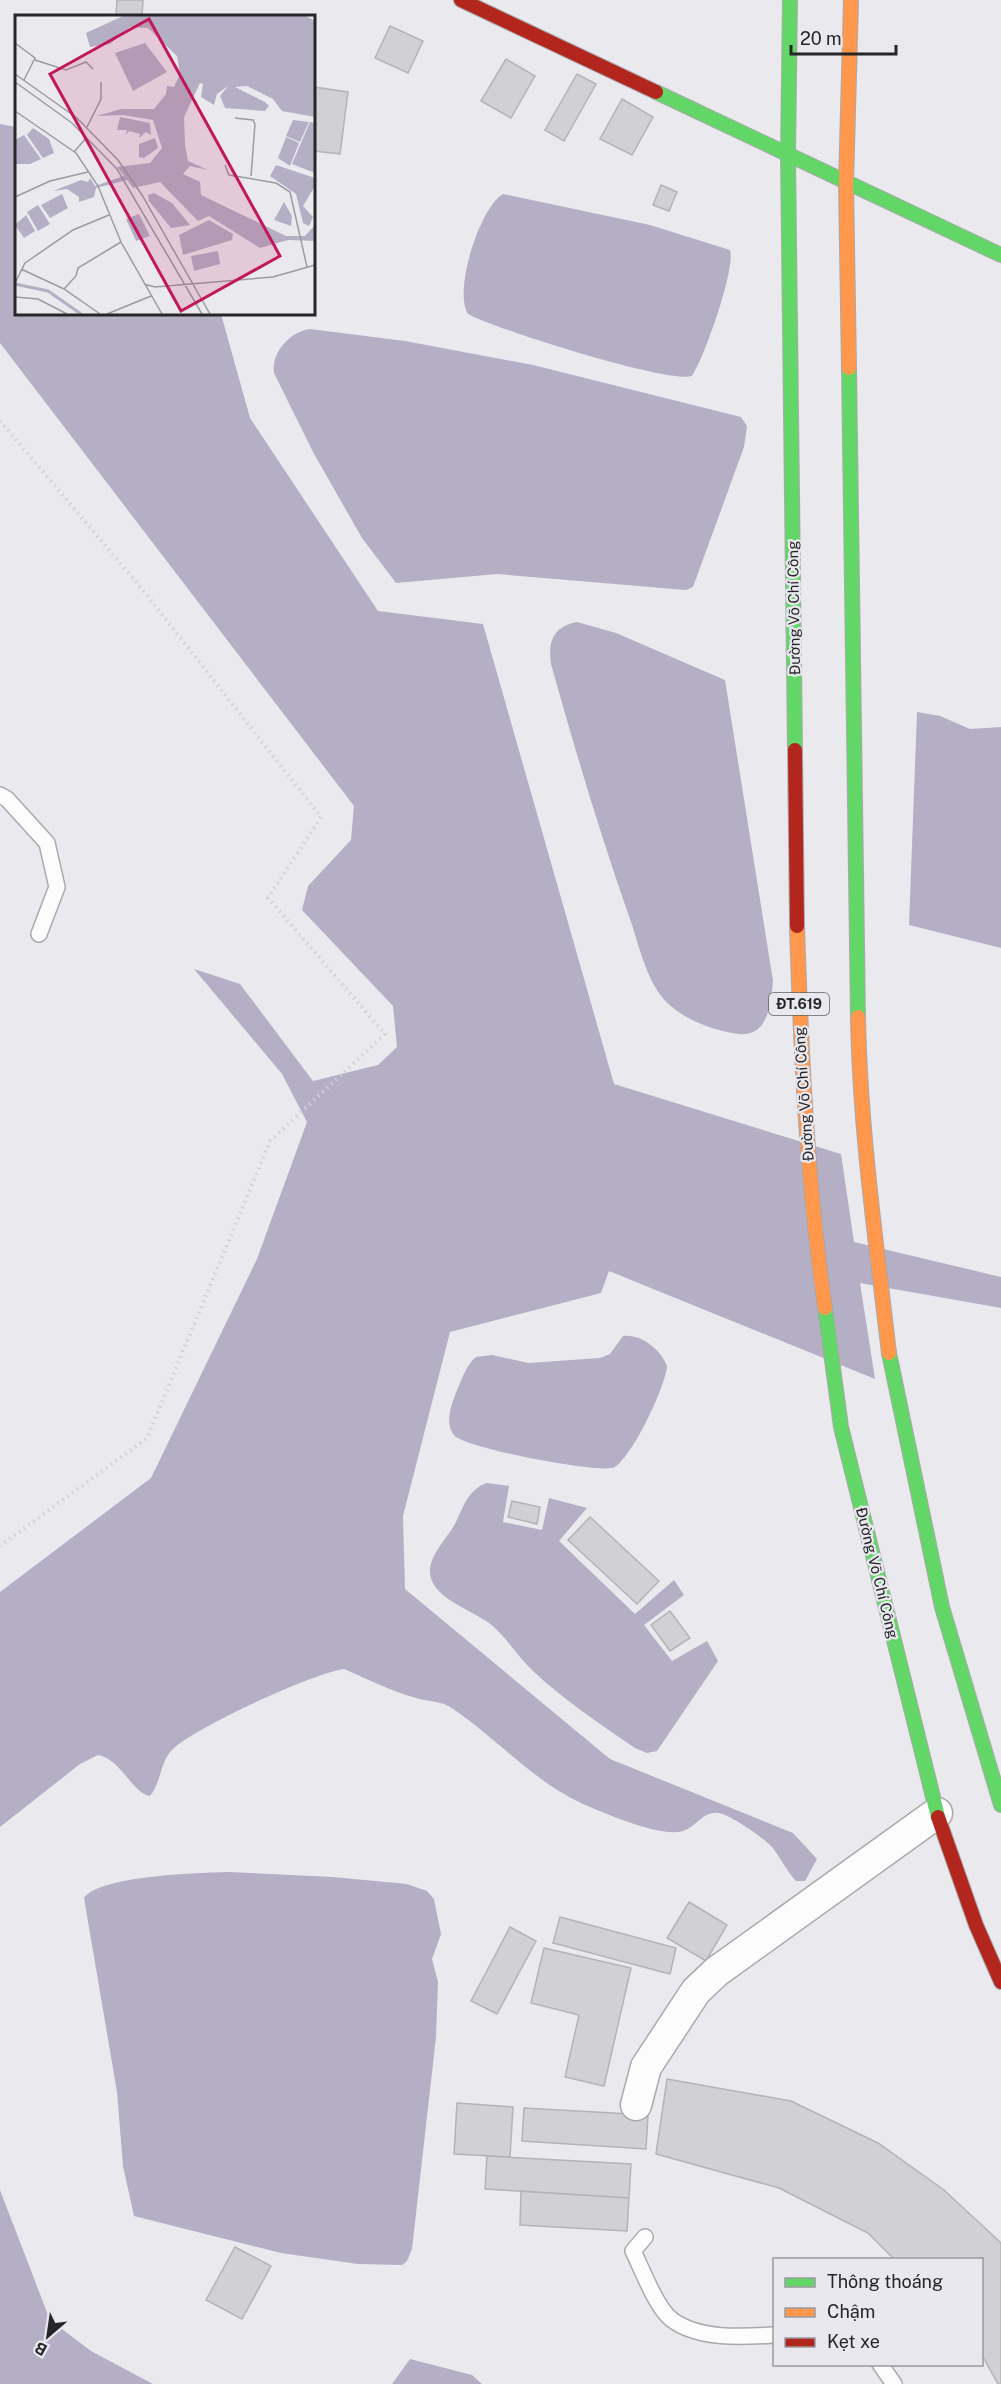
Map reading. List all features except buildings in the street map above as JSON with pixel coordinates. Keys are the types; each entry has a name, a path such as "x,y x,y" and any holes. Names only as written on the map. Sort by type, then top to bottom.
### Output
{"main road":[{"path":"461,0 846,184 1001,255"},
{"name":"Đường Võ Chí Công","path":"790,0 788,156 796,923 801,1060 815,1237 841,1427 937,1813 976,1926 1001,1982"},
{"path":"850,0 846,184 859,1050 871,1199 891,1365 942,1607 990,1733 1001,1805"}],"street":[{"path":"636,2105 646,2067 666,2033 703,1985 803,1906 937,1813"}],"lane":[{"path":"0,795 7,799 47,843 57,886 39,934"},
{"path":"645,2237 633,2251 655,2295 671,2319 703,2333 724,2336 773,2335"},
{"path":"881,2366 894,2384"}],"path":[{"path":"0,421 142,589 321,817 268,898 385,1034 270,1141 147,1438 0,1546"}],"shaded area":[{"path":"0,124 15,127 15,315 221,315 250,418 378,611 483,624 614,1084 841,1154 854,1242 1001,1277 1001,1308 860,1283 875,1379 609,1271 601,1293 450,1332 403,1516 405,1589 610,1759 793,1833 817,1859 805,1881 796,1881 765,1841 732,1818 719,1813 708,1814 688,1829 673,1832 647,1828 618,1818 583,1804 547,1783 450,1707 397,1692 344,1669 307,1680 282,1691 184,1740 168,1755 150,1796 138,1789 113,1763 98,1755 80,1764 0,1827 0,1592 151,1478 257,1259 307,1122 282,1074 194,969 240,984 313,1081 378,1065 397,1047 393,1006 302,910 308,886 351,840 354,806 0,343"},
{"path":"503,194 650,225 730,250 731,260 718,313 704,352 692,376 651,372 618,364 511,331 468,314 464,303 464,287 471,250 486,215 494,202"},
{"path":"310,329 405,341 533,365 741,417 747,426 744,447 693,587 686,590 497,574 396,583 362,538 313,452 274,373 279,350 289,338"},
{"path":"577,622 616,633 725,680 773,981 766,1017 762,1025 749,1034 718,1030 687,1017 662,997 647,971 599,826 551,664 550,648 557,631"},
{"path":"917,712 940,716 970,729 1001,727 1001,948 909,925"},
{"path":"623,1336 644,1340 650,1344 667,1366 661,1389 639,1436 615,1467 562,1464 507,1453 465,1441 455,1436 452,1431 449,1415 452,1403 469,1364 476,1357 492,1355 529,1363 600,1358 610,1354"},
{"path":"487,1483 509,1486 503,1522 542,1530 549,1498 587,1508 559,1541 635,1614 674,1580 684,1595 644,1625 672,1661 707,1641 718,1661 657,1751 647,1753 635,1748 582,1711 533,1671 487,1621 451,1601 437,1589 430,1573 433,1558 471,1494"},
{"path":"229,1872 333,1877 407,1884 427,1891 434,1899 441,1934 432,1959 438,1982 436,2037 412,2249 407,2261 402,2265 358,2264 281,2253 134,2216 123,2166 117,2092 84,1898 94,1890 109,1884 130,1880"},
{"path":"0,2190 50,2320 91,2351 153,2384 0,2384"},
{"path":"410,2359 472,2375 482,2384 392,2384"}],"traffic: fast":[{"path":"790,0 788,156 795,750"},
{"path":"656,92 1001,255"},
{"path":"849,368 858,1017"},
{"path":"825,1308 841,1427 938,1817"},
{"path":"889,1353 942,1607 1001,1805"}],"traffic: slow":[{"path":"849,368 846,184 851,0"},
{"path":"797,926 806,1117 825,1308"},
{"path":"858,1017 865,1143 889,1353"}],"traffic: jam":[{"path":"461,0 656,92"},
{"path":"795,750 797,926"},
{"path":"938,1817 976,1925 1001,1982"}]}
